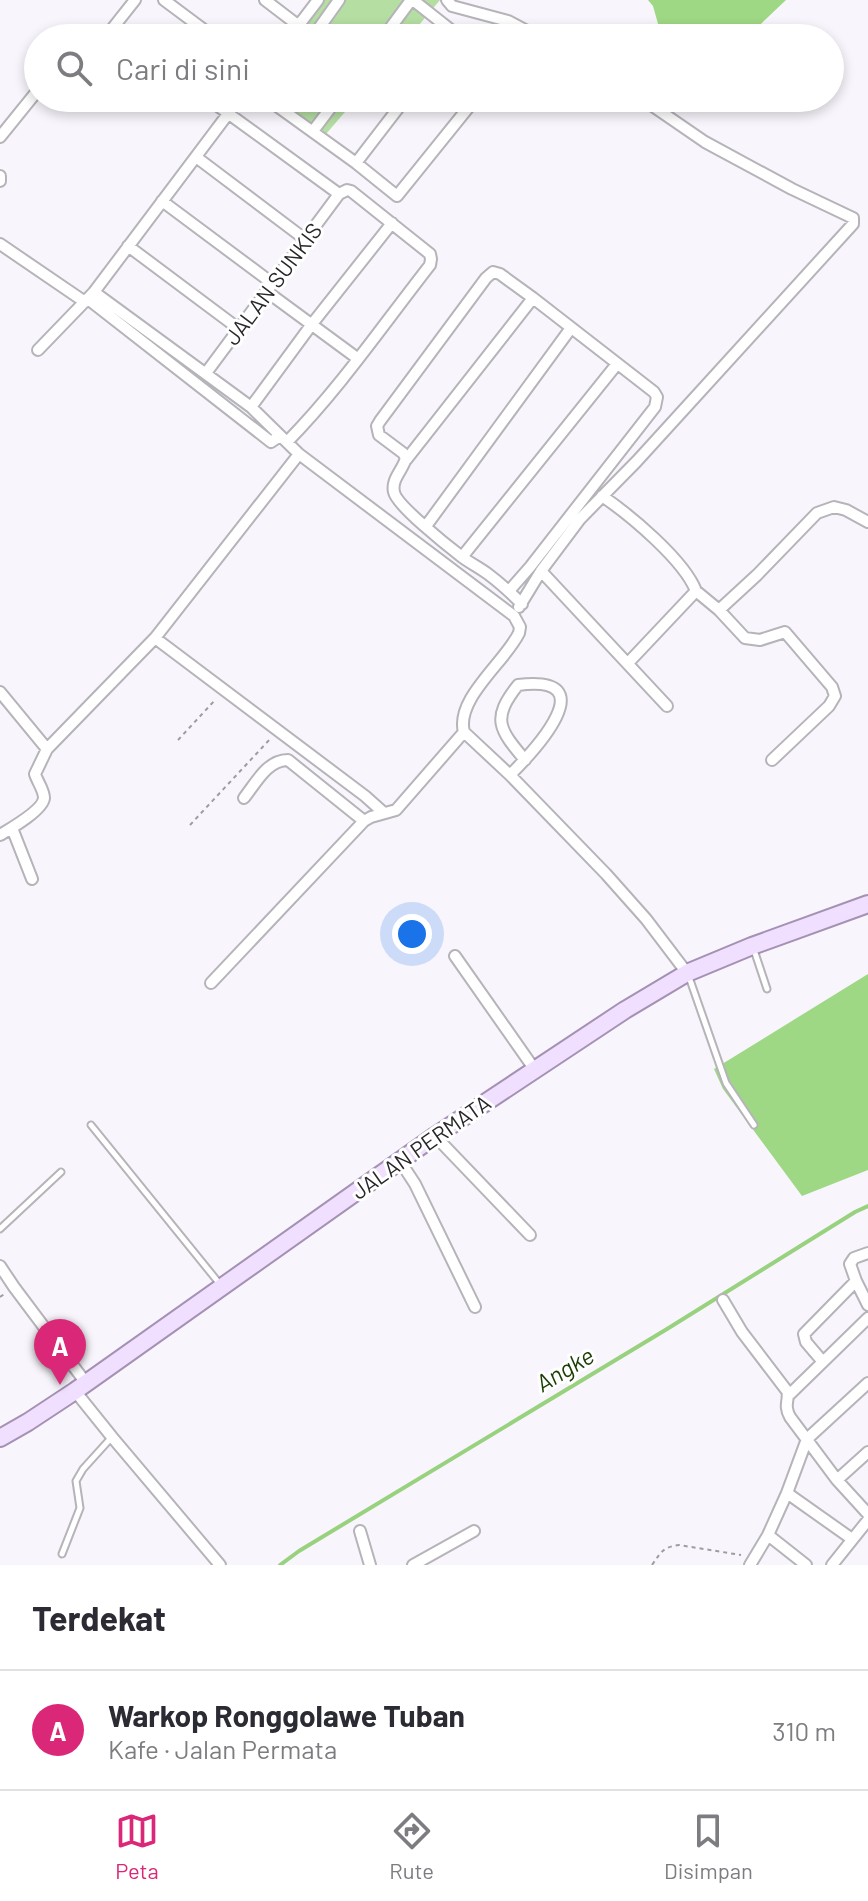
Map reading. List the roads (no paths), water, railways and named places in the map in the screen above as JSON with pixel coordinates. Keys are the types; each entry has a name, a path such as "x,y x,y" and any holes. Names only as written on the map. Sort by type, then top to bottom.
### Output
{"main road":[{"name":"JALAN PERMATA","path":"0,1438 81,1387 435,1136 625,1010 687,973 868,904"}],"street":[{"path":"116,24 135,0"},
{"path":"164,0 196,24"},
{"path":"265,0 296,24"},
{"path":"300,24 318,0"},
{"path":"322,24 339,0"},
{"path":"394,24 412,0 441,24"},
{"path":"447,0 452,6 514,24"},
{"path":"0,137 24,107"},
{"path":"286,112 397,196 465,112"},
{"path":"313,131 327,112"},
{"path":"356,163 395,112"},
{"path":"514,616 541,571 580,519 637,461 853,224 853,218 705,142 661,112"},
{"path":"38,350 89,298 228,113 339,194 351,191 430,254 431,259 430,265 314,414 284,439 271,442 89,298"},
{"path":"196,157 306,240"},
{"name":"JALAN SUNKIS","path":"206,373 339,194"},
{"path":"162,201 357,358"},
{"path":"251,407 392,223"},
{"path":"0,244 206,373 251,407 299,454 514,616 520,627 519,633 470,700 462,716 464,732 510,775 646,919 687,973"},
{"path":"128,246 239,329"},
{"path":"406,460 403,453 379,435 377,426 493,272 533,298 654,392 657,403 509,591"},
{"path":"522,604 489,574 462,557 405,509 394,497 393,488 406,460 533,298"},
{"path":"426,526 571,328"},
{"path":"462,557 617,364"},
{"path":"217,400 225,387"},
{"path":"0,835 38,808 43,800 35,774 47,749 155,638 299,454"},
{"path":"602,496 678,561 696,591 745,638 760,640 785,632 832,687 835,696 829,706 772,760"},
{"path":"719,610 817,513 834,507 868,522"},
{"path":"541,571 667,706"},
{"path":"628,663 696,591"},
{"path":"155,638 384,813"},
{"path":"510,775 525,760 551,727 559,712 559,694 552,686 518,685 501,715 500,724 508,740 525,760"},
{"path":"1,695 47,749"},
{"path":"211,983 364,821 396,810 464,732"},
{"path":"244,798 271,765 279,760 288,760 364,821"},
{"path":"12,828 32,879"},
{"path":"455,956 535,1070"},
{"path":"435,1136 530,1235"},
{"path":"400,1161 415,1184 475,1307"},
{"path":"868,1253 851,1261 856,1281 868,1305"},
{"path":"0,1266 112,1437 220,1565"},
{"path":"823,1362 806,1342 804,1334 856,1281"},
{"path":"723,1300 788,1396"},
{"path":"868,1318 788,1396 785,1405 837,1480 868,1514"},
{"path":"753,1561 787,1493 807,1439 868,1383"},
{"path":"837,1480 868,1452"},
{"path":"787,1493 852,1539"},
{"path":"832,1565 868,1520"},
{"path":"360,1531 370,1565"},
{"path":"413,1565 474,1531"},
{"path":"768,1535 806,1565"}],"lane":[{"path":"752,946 767,989"},
{"path":"687,973 726,1083 754,1125"},
{"path":"91,1125 222,1288"},
{"path":"0,1229 61,1172"},
{"path":"62,1554 80,1508 76,1481 112,1437"}],"waterway":[{"name":"Angke","path":"280,1565 868,1206"}],"place":[{"name":"Warkop Ronggolawe Tuban","path":"60,1385"}]}
